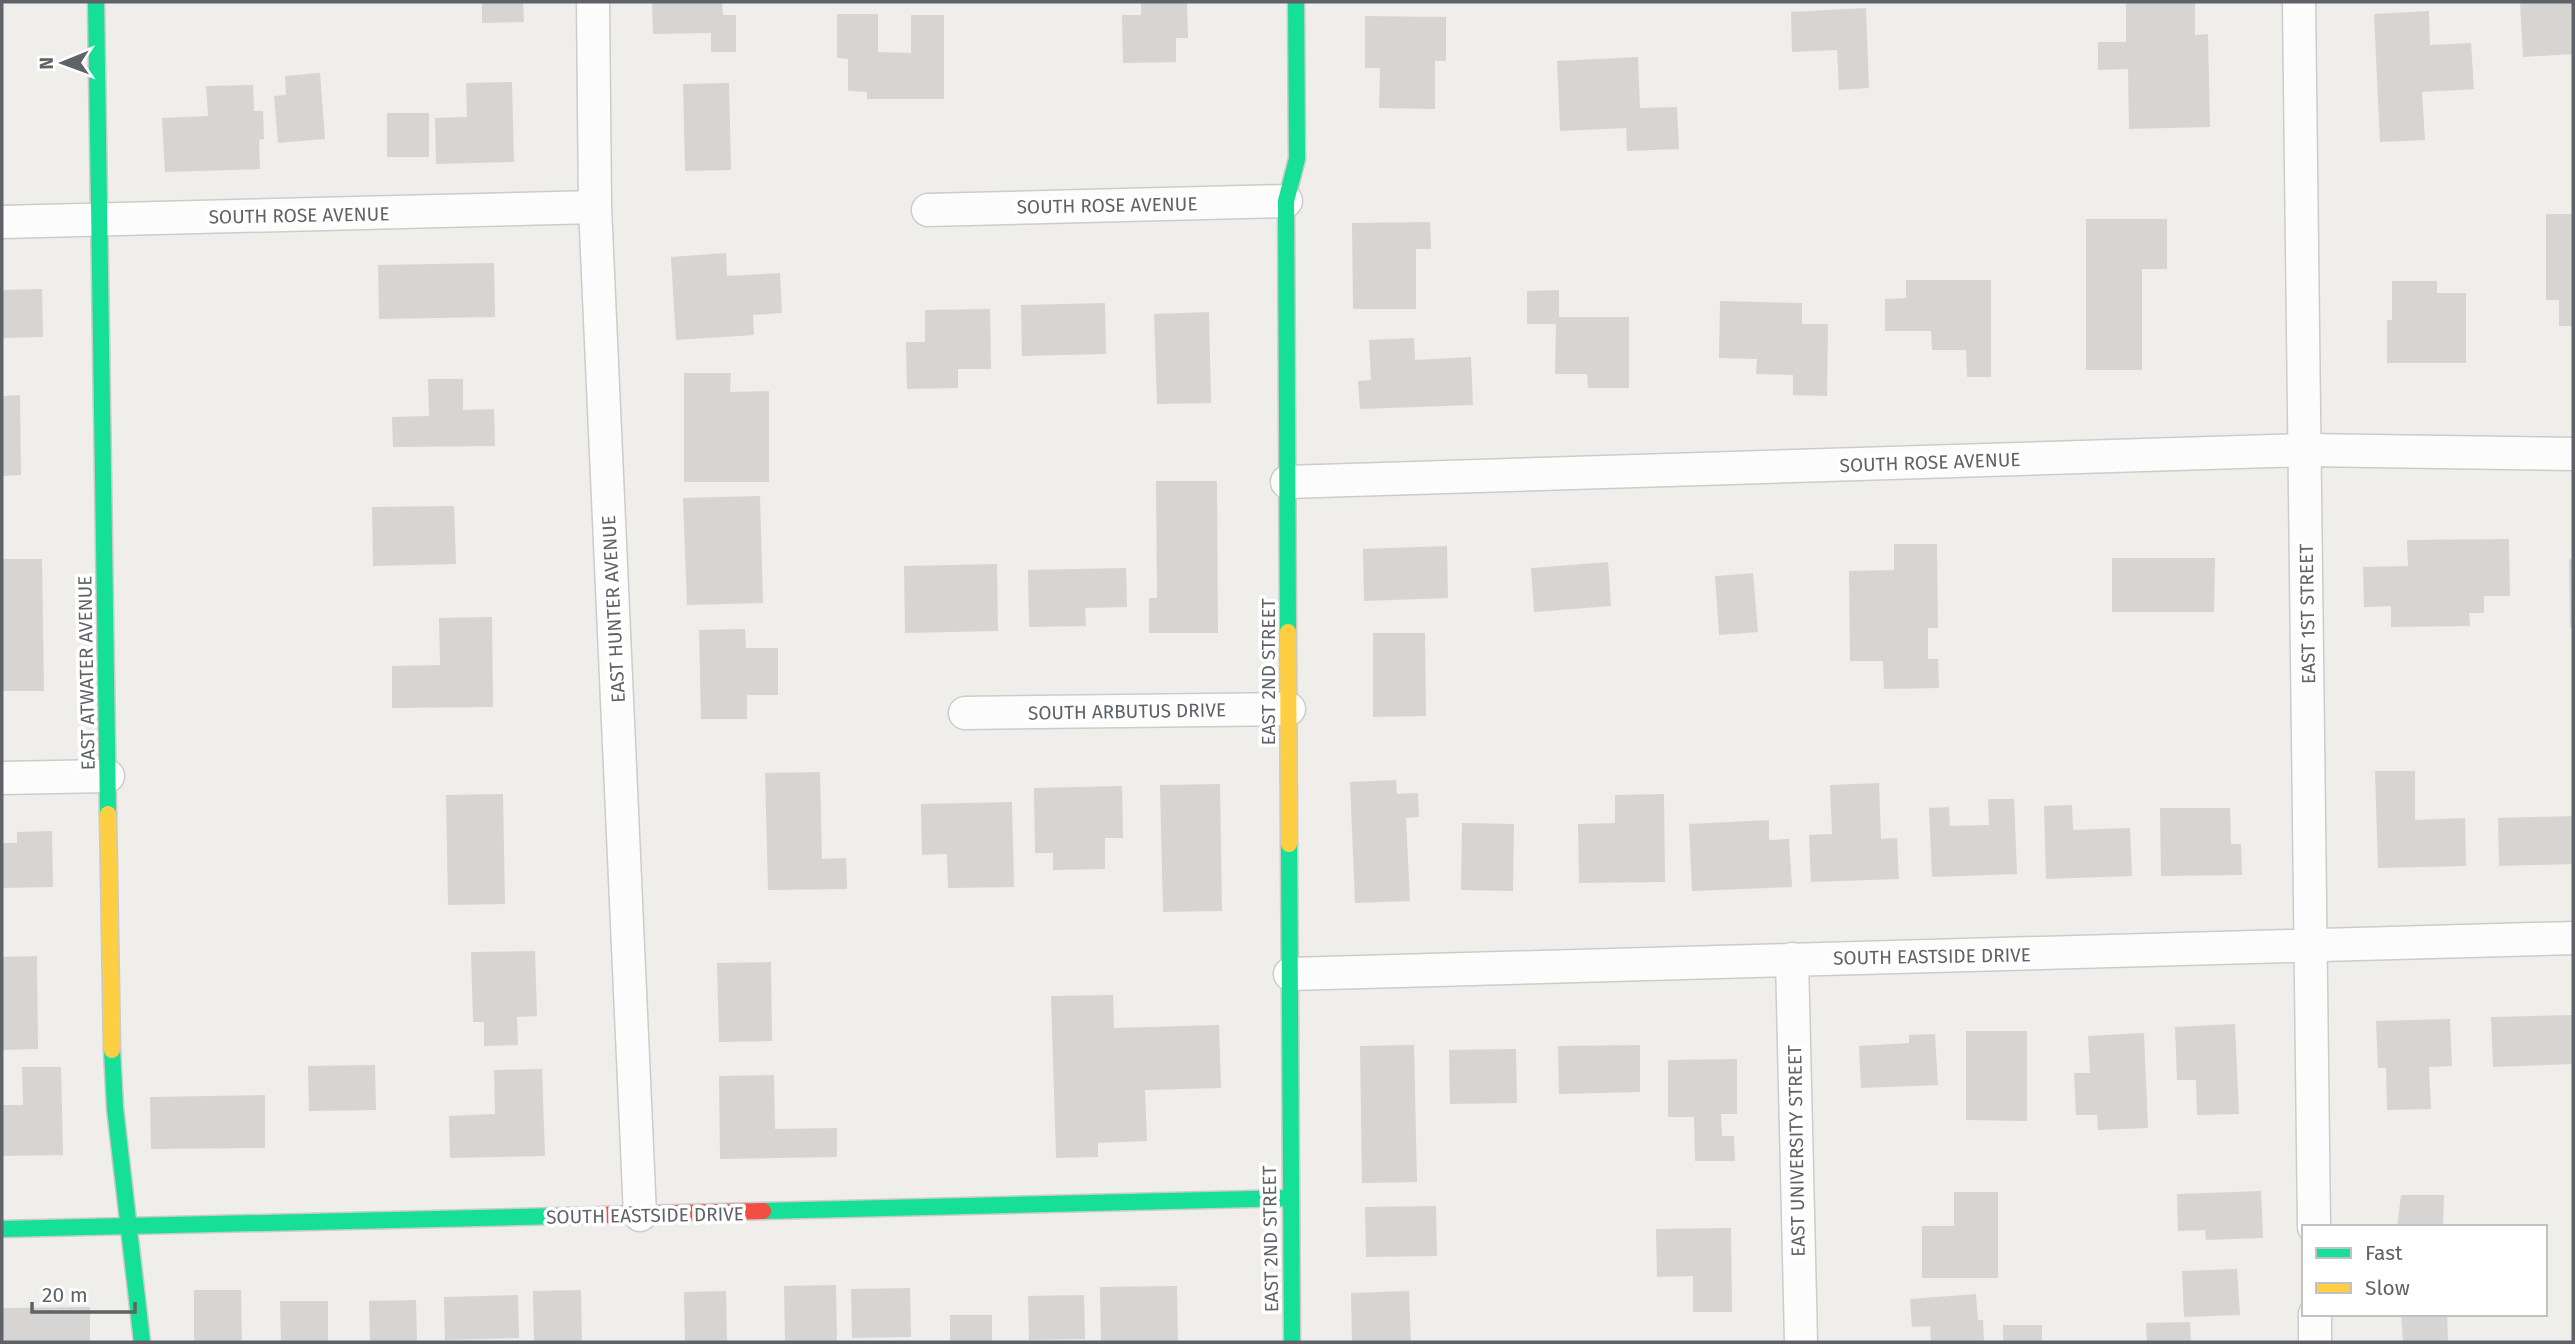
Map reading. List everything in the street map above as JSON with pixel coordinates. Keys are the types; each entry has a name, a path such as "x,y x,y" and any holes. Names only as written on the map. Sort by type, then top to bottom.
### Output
{"street":[{"name":"EAST ATWATER AVENUE","path":"96,2 102,220 112,1074 118,1150 131,1227 142,1342"},
{"name":"EAST HUNTER AVENUE","path":"593,2 595,207 640,1215"},
{"name":"EAST 2ND STREET","path":"1292,1342 1289,1198 1286,201 1297,159 1296,2"},
{"name":"EAST 1ST STREET","path":"2299,2 2314,1225"},
{"name":"SOUTH ROSE AVENUE","path":"928,209 1286,201"},
{"name":"SOUTH ROSE AVENUE","path":"2,222 595,207"},
{"name":"SOUTH ROSE AVENUE","path":"1287,482 2305,450 2573,454"},
{"name":"SOUTH ARBUTUS DRIVE","path":"965,713 1289,709"},
{"path":"2,778 108,776"},
{"name":"SOUTH EASTSIDE DRIVE","path":"1290,974 2573,938"},
{"name":"EAST UNIVERSITY STREET","path":"1791,959 1801,1342"},
{"name":"SOUTH EASTSIDE DRIVE","path":"2,1229 1289,1198"},
{"path":"2315,1316 2315,1342"}],"building":[{"path":"482,2 523,2 524,22 482,23"},
{"path":"652,2 722,2 723,15 736,15 736,52 711,52 711,33 653,34"},
{"path":"1141,2 1187,2 1188,38 1176,38 1176,62 1123,63 1122,15 1141,15"},
{"path":"2126,2 2195,2 2195,35 2208,34 2210,127 2129,129 2128,69 2098,70 2098,42 2126,42"},
{"path":"2520,2 2573,2 2573,54 2523,57"},
{"path":"1866,8 1869,88 1839,90 1837,50 1792,52 1791,12"},
{"path":"2429,11 2430,45 2471,43 2474,89 2422,92 2425,140 2380,142 2374,14"},
{"path":"837,14 878,14 878,52 911,53 911,15 944,15 944,99 867,99 867,92 848,91 848,59 837,58"},
{"path":"1365,16 1446,17 1446,61 1435,61 1435,109 1379,108 1380,68 1365,68"},
{"path":"1638,57 1640,108 1677,107 1679,149 1627,151 1626,128 1560,131 1557,61"},
{"path":"320,73 325,139 278,143 274,96 286,95 285,76"},
{"path":"512,82 514,162 436,164 435,118 467,117 466,83"},
{"path":"729,83 731,170 685,171 683,84"},
{"path":"253,85 254,111 263,111 264,139 259,140 260,169 165,172 162,118 208,116 206,86"},
{"path":"387,113 429,113 429,157 387,157"},
{"path":"2546,214 2573,214 2573,326 2559,326 2559,300 2546,300"},
{"path":"2086,219 2167,219 2167,269 2142,269 2142,370 2086,370"},
{"path":"1430,222 1431,249 1416,249 1416,309 1353,309 1352,223"},
{"path":"726,253 727,276 780,273 782,313 753,315 754,335 676,340 671,257"},
{"path":"494,263 495,317 379,319 378,265"},
{"path":"1906,280 1991,280 1991,377 1967,377 1966,350 1932,350 1931,331 1885,331 1885,299 1906,298"},
{"path":"2392,281 2437,281 2437,293 2466,293 2466,363 2387,363 2387,320 2392,320"},
{"path":"42,289 43,337 2,338 2,290"},
{"path":"1559,290 1559,317 1629,317 1629,388 1588,388 1587,374 1555,374 1556,324 1527,324 1527,291"},
{"path":"1720,301 1802,303 1802,324 1828,324 1827,396 1793,395 1793,375 1756,374 1757,359 1719,358"},
{"path":"1105,303 1106,354 1022,356 1021,305"},
{"path":"990,309 991,369 958,369 958,388 907,389 906,342 925,342 925,310"},
{"path":"1209,312 1211,403 1157,404 1154,314"},
{"path":"1414,338 1415,360 1471,357 1473,405 1360,409 1358,381 1371,380 1369,340"},
{"path":"684,373 731,373 730,392 769,391 769,482 684,482"},
{"path":"428,379 463,379 463,410 494,409 495,446 393,447 392,417 429,416"},
{"path":"20,395 21,475 2,476 2,396"},
{"path":"1156,481 1217,481 1218,633 1149,633 1149,598 1157,598"},
{"path":"760,496 763,603 687,605 683,498"},
{"path":"454,506 456,564 373,566 372,507"},
{"path":"2509,539 2510,596 2484,596 2484,613 2469,613 2470,626 2391,627 2391,606 2364,607 2363,567 2408,566 2407,540"},
{"path":"1894,544 1937,544 1938,628 1928,628 1928,659 1938,659 1939,688 1884,689 1883,661 1850,661 1849,571 1894,570"},
{"path":"1447,546 1448,598 1364,601 1363,549"},
{"path":"2112,558 2215,558 2214,612 2112,612"},
{"path":"2,559 42,559 44,691 2,691"},
{"path":"2569,559 2573,559 2573,628 2570,628"},
{"path":"1608,562 1611,606 1534,612 1531,568"},
{"path":"997,564 998,631 905,633 904,566"},
{"path":"1126,568 1127,607 1085,608 1086,626 1029,627 1028,570"},
{"path":"1753,573 1758,632 1719,635 1715,576"},
{"path":"492,617 493,707 392,708 392,666 440,665 439,618"},
{"path":"745,629 746,648 778,648 778,695 747,695 747,719 701,719 699,630"},
{"path":"1373,633 1425,633 1426,716 1373,717"},
{"path":"2375,771 2415,771 2415,820 2465,818 2466,866 2378,868"},
{"path":"820,772 822,859 846,858 847,889 768,890 765,773"},
{"path":"1396,780 1397,794 1418,793 1419,817 1406,818 1410,901 1355,903 1350,782"},
{"path":"1879,783 1881,839 1897,838 1899,879 1811,882 1809,835 1832,834 1830,785"},
{"path":"1220,784 1222,911 1163,912 1160,785"},
{"path":"1122,786 1123,838 1105,838 1105,869 1053,870 1053,853 1035,853 1034,788"},
{"path":"503,794 505,904 448,905 446,795"},
{"path":"1664,794 1665,882 1579,883 1578,824 1615,823 1615,795"},
{"path":"1988,799 2014,799 2017,874 1932,877 1929,808 1949,807 1950,826 1989,825"},
{"path":"1012,802 1014,887 948,888 947,854 922,855 921,804"},
{"path":"2072,805 2073,830 2130,828 2132,876 2046,879 2044,806"},
{"path":"2160,808 2230,808 2231,844 2241,844 2242,875 2161,876"},
{"path":"2573,816 2573,864 2499,866 2498,818"},
{"path":"1769,820 1769,840 1789,839 1792,887 1692,891 1689,824"},
{"path":"1462,823 1514,824 1513,891 1461,890"},
{"path":"52,831 53,887 2,888 2,843 17,843 17,832"},
{"path":"535,951 537,1016 517,1017 518,1045 484,1046 484,1022 473,1022 471,952"},
{"path":"37,956 38,1049 2,1050 2,957"},
{"path":"771,962 772,1041 719,1042 717,963"},
{"path":"1113,995 1114,1028 1219,1025 1221,1088 1145,1090 1147,1141 1098,1143 1098,1157 1056,1158 1051,996"},
{"path":"2573,1015 2573,1064 2493,1067 2491,1017"},
{"path":"2450,1019 2452,1066 2429,1067 2431,1109 2387,1110 2386,1068 2378,1068 2376,1021"},
{"path":"2235,1024 2239,1114 2197,1115 2196,1080 2177,1080 2175,1027"},
{"path":"1966,1031 2027,1031 2027,1121 1966,1120"},
{"path":"2144,1033 2148,1128 2098,1130 2097,1115 2076,1115 2074,1073 2090,1073 2088,1036"},
{"path":"1935,1034 1938,1085 1861,1088 1859,1046 1909,1043 1909,1035"},
{"path":"1414,1045 1417,1182 1362,1183 1360,1046"},
{"path":"1640,1045 1640,1092 1559,1094 1558,1046"},
{"path":"1516,1049 1517,1103 1450,1104 1449,1050"},
{"path":"1737,1059 1737,1114 1721,1114 1722,1136 1734,1136 1735,1161 1695,1161 1694,1117 1668,1117 1668,1060"},
{"path":"375,1065 376,1110 309,1111 308,1066"},
{"path":"22,1067 61,1067 63,1155 3,1156 2,1105 23,1105"},
{"path":"542,1069 545,1156 450,1158 449,1116 495,1114 494,1070"},
{"path":"774,1075 775,1129 837,1128 837,1157 720,1159 719,1076"},
{"path":"265,1095 265,1148 151,1149 150,1097"},
{"path":"2261,1191 2263,1238 2206,1240 2205,1230 2178,1231 2177,1194"},
{"path":"1954,1192 1998,1192 1998,1278 1922,1278 1922,1226 1954,1226"},
{"path":"2401,1195 2444,1195 2443,1225 2397,1225"},
{"path":"1436,1206 1437,1256 1366,1257 1365,1207"},
{"path":"1731,1228 1732,1312 1693,1312 1693,1276 1657,1277 1656,1229"},
{"path":"2237,1269 2240,1315 2184,1317 2182,1271"},
{"path":"836,1285 837,1342 785,1342 784,1286"},
{"path":"1177,1286 1178,1342 1101,1342 1100,1287"},
{"path":"910,1288 911,1337 852,1338 851,1289"},
{"path":"194,1290 241,1290 242,1342 194,1342"},
{"path":"581,1290 582,1342 534,1342 533,1291"},
{"path":"726,1291 727,1342 685,1342 684,1292"},
{"path":"1409,1291 1411,1342 1352,1342 1351,1293"},
{"path":"1976,1294 1978,1320 1983,1320 1984,1342 1931,1342 1930,1326 1912,1327 1910,1299"},
{"path":"518,1295 519,1338 445,1340 444,1297"},
{"path":"1084,1295 1085,1339 1029,1340 1028,1296"},
{"path":"416,1300 417,1342 370,1342 369,1301"},
{"path":"280,1301 328,1301 328,1342 281,1342"},
{"path":"90,1307 90,1342 2,1342 2,1308"},
{"path":"950,1315 992,1315 992,1342 950,1342"},
{"path":"2401,1316 2447,1316 2448,1342 2403,1342"},
{"path":"2190,1322 2191,1342 2147,1342 2146,1323"},
{"path":"2003,1325 2042,1325 2042,1342 2003,1342"}],"traffic: fast":[{"path":"96,2 108,814"},
{"path":"1288,632 1286,201 1297,159 1296,2"},
{"path":"1289,844 1292,1342"},
{"path":"112,1050 115,1108 142,1342"},
{"path":"763,1211 1289,1198"},
{"path":"2,1229 603,1215"}],"traffic: slow":[{"path":"1288,632 1289,844"},
{"path":"108,814 112,1050"}],"traffic: jam":[{"path":"603,1215 763,1211"}]}
